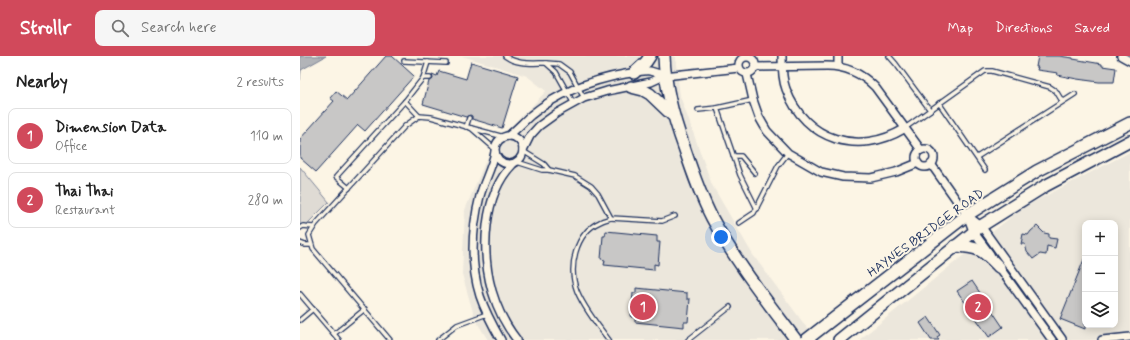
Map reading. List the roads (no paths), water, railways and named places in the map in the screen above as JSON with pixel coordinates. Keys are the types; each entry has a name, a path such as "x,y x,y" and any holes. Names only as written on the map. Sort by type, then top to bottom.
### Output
{"main road":[{"path":"634,73 650,56"},
{"path":"664,56 664,76 669,102 699,191 711,217 741,266 796,340"},
{"path":"631,87 643,90 650,94 674,116"},
{"name":"HAYNES BRIDGE ROAD","path":"806,340 967,215 1037,172 1130,123"},
{"path":"841,339 977,228 1045,186 1130,141"},
{"path":"955,246 974,247 980,249 999,267"}],"street":[{"path":"748,56 753,59 756,67 753,72 747,74 742,72 739,68 740,60 748,56"},
{"path":"782,56 782,66 786,88 794,107 809,123 829,136 841,141 862,143 882,140 904,129"},
{"path":"838,56 838,66"},
{"path":"1121,56 1130,61"},
{"path":"756,67 838,66 854,71 875,87 904,129 921,150"},
{"path":"517,340 499,309 492,292 488,272 486,248 487,223 493,198 501,178 520,159 530,136 539,126 557,113 584,98 651,82 664,76 739,68"},
{"path":"501,340 487,314 480,295 476,278 473,242 474,221 480,194 492,166 497,143 521,126 530,116 550,102 579,86 606,78 649,71 664,76"},
{"path":"747,74 759,118 767,131 788,153 821,172 843,177 871,178 884,176 918,163 926,166 932,164"},
{"path":"506,137 517,138 523,151"},
{"path":"918,163 917,155 921,150 926,149 931,151 934,159 932,164"},
{"path":"495,151 500,160 508,164 515,163"},
{"path":"932,164 967,215 1061,340 1070,340"},
{"path":"977,228 999,267 1052,340"},
{"path":"487,314 499,309"},
{"path":"1102,340 1124,339"}],"lane":[{"path":"505,56 514,61 525,63 546,63 564,66 579,86 584,98"},
{"path":"888,56 896,64 930,110"},
{"path":"404,61 446,63"},
{"path":"349,188 336,177 405,101 422,78 428,62"},
{"path":"546,63 556,72 574,104"},
{"path":"904,129 983,72 989,71 1050,87 1056,91 1062,101"},
{"path":"422,78 430,78"},
{"path":"977,157 1075,94"},
{"path":"698,110 717,108 753,100"},
{"path":"405,101 419,116"},
{"path":"939,103 985,170"},
{"path":"717,108 740,175 757,209"},
{"path":"390,340 313,249 309,235 314,227 405,126 419,116 432,117 506,137"},
{"path":"466,127 469,118"},
{"path":"471,128 495,151"},
{"path":"523,151 544,164 549,170"},
{"path":"739,223 754,213 757,209 778,166 788,153"},
{"path":"733,156 740,156 755,173"},
{"path":"515,163 575,176 591,186 598,194 611,218"},
{"path":"609,340 586,307 578,292 574,280 576,253 580,241 591,228 599,222 611,218 662,221 675,216"},
{"path":"300,228 304,226 314,227"},
{"path":"300,243 305,245 311,244"},
{"path":"300,294 339,340"},
{"path":"300,301 303,298"},
{"path":"688,340 730,307"},
{"path":"300,320 313,309"},
{"path":"334,334 365,309"},
{"path":"438,340 457,325 487,314"}],"place":[{"name":"Dimension Data","path":"643,307"},
{"name":"Thai Thai","path":"978,307"}]}
